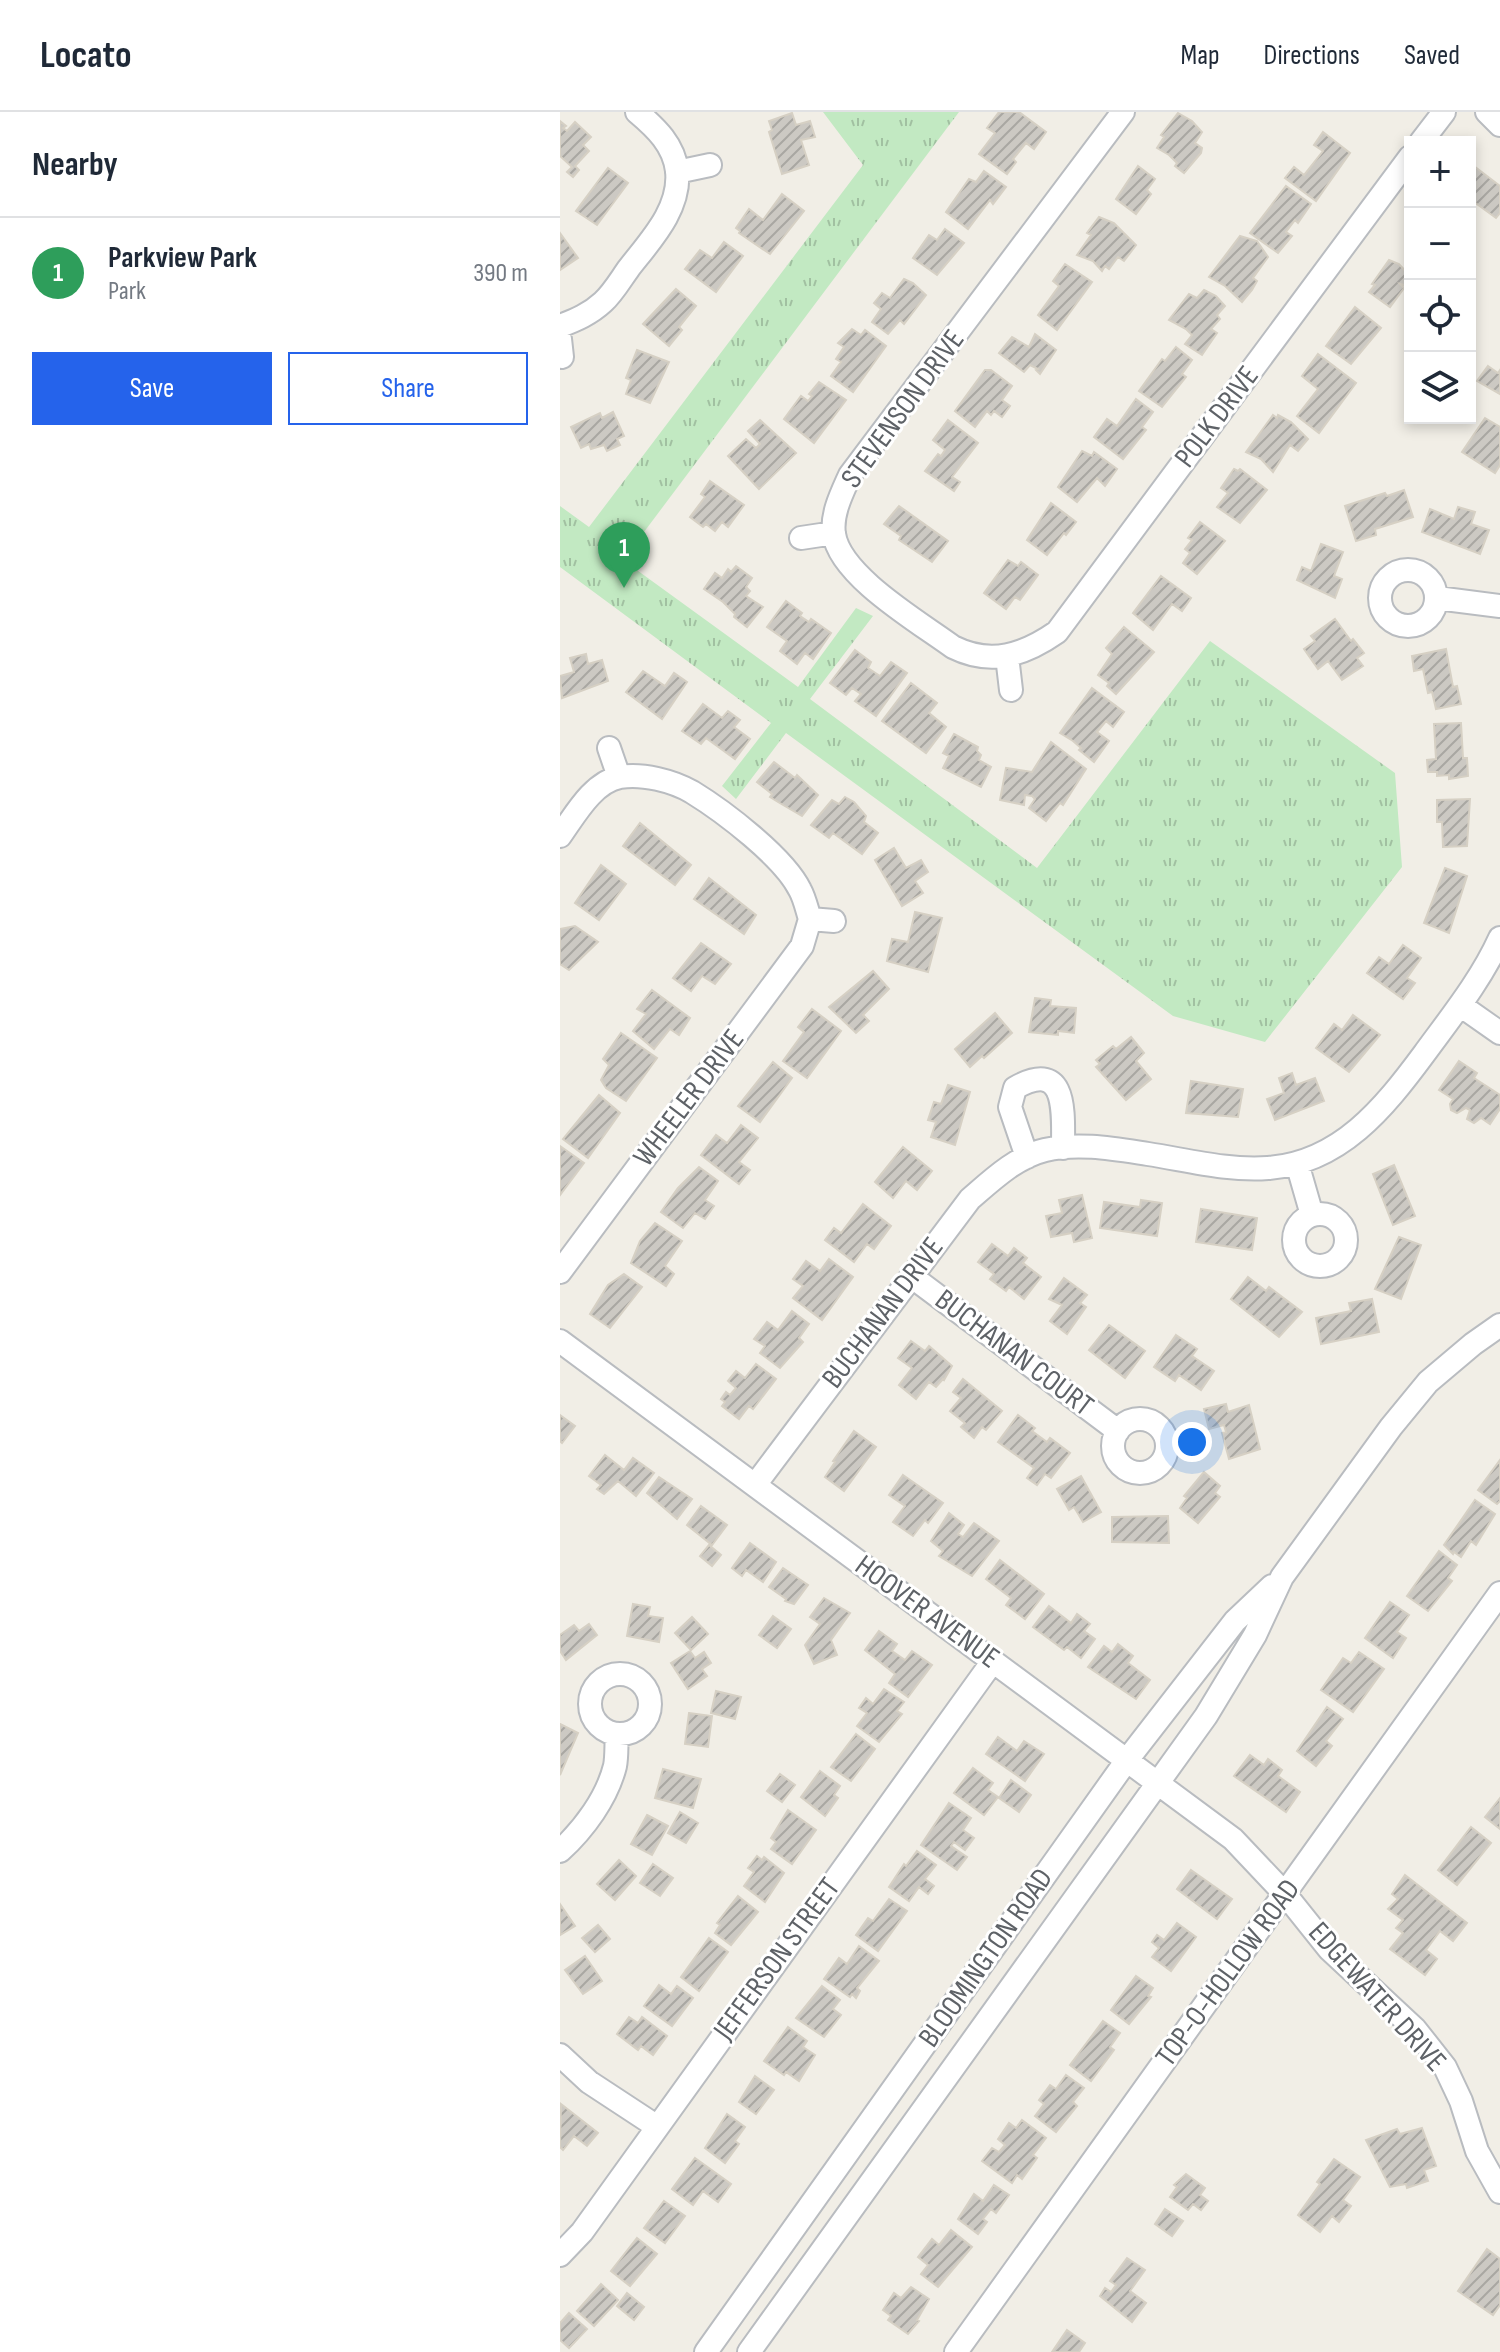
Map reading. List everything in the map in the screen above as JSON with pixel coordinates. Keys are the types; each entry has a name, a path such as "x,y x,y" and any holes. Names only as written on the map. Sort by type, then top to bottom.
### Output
{"street":[{"path":"560,326 581,318 605,300 662,224 676,195 677,172 671,149 656,127 637,112"},
{"name":"STEVENSON DRIVE","path":"834,533 840,497 850,475 1123,112"},
{"path":"1426,136 1444,112"},
{"path":"1487,112 1500,125"},
{"path":"677,172 710,165"},
{"name":"POLK DRIVE","path":"1007,656 1041,643 1057,632 1404,165"},
{"path":"801,538 834,533 839,553 853,570 953,647 972,656 1007,656 1011,690"},
{"path":"1437,598 1500,606"},
{"path":"609,748 619,777"},
{"path":"560,836 598,787 619,777 665,782 690,791 763,844 800,890 810,919 834,921"},
{"name":"WHEELER DRIVE","path":"560,1272 802,946 810,919"},
{"name":"BUCHANAN DRIVE","path":"755,1485 970,1199 997,1175 1044,1150 1063,1148 1113,1148 1241,1168 1269,1168 1319,1155 1366,1124 1393,1096 1460,1005 1500,938"},
{"path":"1460,1005 1500,1033"},
{"path":"1027,1157 1010,1107 1015,1088 1032,1079 1047,1080 1060,1092 1063,1148"},
{"path":"1297,1163 1312,1215"},
{"name":"BUCHANAN COURT","path":"911,1276 1118,1431"},
{"name":"BLOOMINGTON ROAD","path":"706,2352 1127,1760 1235,1621 1282,1577 1391,1427 1428,1382 1500,1325"},
{"name":"HOOVER AVENUE","path":"560,1341 1233,1839 1285,1894"},
{"name":"BLOOMINGTON ROAD","path":"749,2352 1206,1716 1255,1635 1282,1577"},
{"name":"TOP-O-HOLLOW ROAD","path":"956,2352 1500,1593"},
{"name":"JEFFERSON STREET","path":"560,2255 582,2232 993,1661"},
{"path":"560,1851 592,1814 605,1791 615,1765 617,1734"},
{"name":"EDGEWATER DRIVE","path":"1285,1894 1329,1949 1415,2029 1445,2067 1461,2101 1477,2151 1500,2192"},
{"path":"560,2055 589,2082 656,2126"}],"green space":[{"path":"823,112 959,112 623,560 798,687 856,608 873,616 810,699 1037,868 1210,641 1395,773 1402,867 1265,1042 1173,1016 786,733 736,799 722,786 771,723 560,567 560,506 589,527 863,165"}],"building":[{"path":"999,112 1019,112 1046,132 1034,149 1026,143 1013,159 1016,162 1007,174 979,154 995,133 987,128"},
{"path":"792,113 796,125 810,121 815,137 801,140 809,165 782,174 769,132 772,130 769,121"},
{"path":"1178,113 1192,121 1202,132 1195,143 1202,148 1201,153 1184,173 1175,166 1177,163 1169,155 1157,148 1164,137 1161,135"},
{"path":"560,121 567,131 575,122 591,137 583,145 589,151 575,166 579,170 573,177 567,172 572,167 560,156"},
{"path":"1323,132 1350,153 1316,201 1285,178 1294,167 1304,175 1323,151 1314,145"},
{"path":"1138,166 1155,179 1147,190 1151,194 1136,214 1116,199"},
{"path":"608,168 628,183 597,225 576,211"},
{"path":"1476,168 1500,186 1500,213 1496,218 1476,203"},
{"path":"984,171 1006,187 993,204 990,200 968,229 946,212 969,179 976,182"},
{"path":"1286,186 1311,204 1298,223 1295,220 1286,232 1292,236 1278,253 1250,233"},
{"path":"782,194 804,211 770,254 736,228 749,209 763,220"},
{"path":"1099,217 1114,223 1136,245 1124,261 1118,257 1109,269 1105,266 1102,271 1093,261 1077,255"},
{"path":"945,229 964,243 937,275 913,258 929,235 937,240"},
{"path":"560,233 578,258 560,270"},
{"path":"1240,236 1257,241 1268,257 1253,278 1257,281 1252,290 1242,302 1225,286 1209,277"},
{"path":"724,242 743,256 716,292 685,269 700,250 712,258"},
{"path":"1389,260 1404,269 1404,285 1400,284 1404,288 1390,307 1369,292 1375,285 1372,284"},
{"path":"1065,264 1092,282 1057,330 1038,315 1059,286 1053,281"},
{"path":"904,279 926,295 904,324 900,320 888,334 872,322 881,309 874,303 882,293 890,298"},
{"path":"676,289 696,306 669,346 643,324"},
{"path":"1204,290 1216,296 1225,306 1217,315 1220,319 1211,329 1217,333 1202,355 1185,344 1192,335 1169,320 1189,294 1197,298"},
{"path":"1355,307 1381,328 1351,364 1326,346"},
{"path":"852,329 861,335 865,330 886,346 853,392 831,376 841,362 836,359 844,347 838,343"},
{"path":"1035,334 1056,350 1040,374 1030,365 1024,372 999,353 1012,337 1029,347"},
{"path":"1176,347 1192,360 1182,374 1186,377 1162,407 1139,391 1162,359 1165,361"},
{"path":"637,350 669,362 650,403 626,394 631,380 626,378"},
{"path":"1318,354 1356,383 1319,433 1297,416 1318,389 1302,376"},
{"path":"1488,366 1498,373 1500,370 1500,394 1477,381"},
{"path":"985,370 991,370 1012,386 1002,400 1010,406 1002,417 994,411 991,415 987,411 975,427 955,411"},
{"path":"819,382 846,400 814,443 784,419 801,396 808,401 812,396 809,394"},
{"path":"1136,399 1153,412 1142,427 1146,430 1123,459 1094,437 1107,419 1117,426"},
{"path":"613,412 624,436 617,439 620,445 607,451 604,445 591,449 589,444 581,448 571,427 600,413 602,418"},
{"path":"1273,415 1291,422 1308,439 1298,451 1290,445 1273,472 1261,459 1246,452"},
{"path":"1485,418 1500,427 1500,465 1495,473 1462,452"},
{"path":"760,420 796,453 759,489 728,456 746,439 756,448 760,444 748,431"},
{"path":"948,420 978,443 952,477 960,482 954,491 925,471 945,450 933,440"},
{"path":"1082,451 1092,456 1094,452 1117,469 1105,486 1097,478 1077,502 1058,487"},
{"path":"1234,469 1240,469 1267,490 1240,523 1217,507 1228,493 1221,488"},
{"path":"710,481 744,505 728,527 722,522 715,531 690,517 705,497 701,494"},
{"path":"1404,490 1413,517 1375,529 1376,535 1356,541 1345,506"},
{"path":"1051,503 1076,522 1047,555 1027,540"},
{"path":"899,506 948,541 932,562 899,540 901,536 884,524"},
{"path":"1458,507 1475,512 1471,524 1489,530 1480,554 1422,532 1430,509 1454,519"},
{"path":"1200,522 1225,541 1197,574 1183,563 1190,553 1185,549 1192,540 1188,538"},
{"path":"1321,544 1343,552 1334,576 1342,579 1335,598 1297,580 1302,567 1311,571"},
{"path":"1008,560 1018,566 1021,562 1038,575 1020,600 1015,597 1006,609 984,593"},
{"path":"736,566 752,578 746,587 750,591 746,596 763,607 747,627 734,617 735,614 723,602 704,589 715,573 722,578 728,569 731,572"},
{"path":"1161,576 1191,598 1182,611 1172,604 1153,630 1133,613"},
{"path":"786,601 802,613 800,616 809,622 811,619 831,633 813,659 805,653 797,664 780,651 787,641 767,627"},
{"path":"1335,619 1364,653 1357,658 1363,666 1342,680 1328,661 1318,669 1304,649 1315,641 1311,636"},
{"path":"1124,627 1154,652 1116,694 1107,686 1109,683 1098,675 1112,654 1106,648"},
{"path":"1446,649 1453,687 1457,686 1461,704 1436,709 1432,692 1428,693 1423,669 1414,671 1412,656"},
{"path":"855,650 871,662 868,668 880,676 891,662 907,673 876,716 855,701 861,694 852,688 846,695 830,683"},
{"path":"586,654 588,664 602,660 608,681 562,698 560,676 574,672 570,658"},
{"path":"643,671 665,686 674,673 687,682 662,719 626,692"},
{"path":"911,683 937,703 929,713 946,727 926,753 882,721"},
{"path":"1092,688 1124,712 1113,727 1106,721 1097,732 1109,741 1094,762 1060,733"},
{"path":"703,704 722,718 728,711 740,720 734,727 750,739 735,759 706,738 701,744 682,731"},
{"path":"1461,723 1463,758 1467,758 1468,776 1449,779 1449,775 1437,776 1437,772 1428,772 1427,760 1436,759 1434,724"},
{"path":"954,734 978,747 979,760 991,767 981,787 943,768 949,756 943,753"},
{"path":"1051,742 1086,769 1063,805 1060,803 1046,821 1029,808 1035,799 1032,796 1025,795 1024,805 1000,800 1006,768 1032,772"},
{"path":"774,762 795,778 797,775 818,795 802,816 770,797 772,794 757,782"},
{"path":"845,797 854,802 866,816 864,822 878,833 862,854 833,833 829,838 811,825 832,800 839,804"},
{"path":"1470,799 1467,846 1443,847 1442,822 1437,822 1437,800"},
{"path":"640,823 691,865 675,885 623,846"},
{"path":"894,848 906,868 921,860 928,872 915,881 923,893 902,906 875,860"},
{"path":"601,865 626,884 599,920 575,903"},
{"path":"1445,868 1467,876 1449,933 1424,923"},
{"path":"709,878 756,915 744,934 694,899"},
{"path":"915,912 942,918 928,972 887,961 892,939 908,942"},
{"path":"575,926 598,942 569,970 560,964 560,929"},
{"path":"701,943 731,964 715,984 702,976 691,991 673,978"},
{"path":"1403,945 1421,958 1407,978 1415,983 1403,999 1367,973 1379,957 1389,964"},
{"path":"873,971 889,989 863,1015 869,1021 856,1033 829,1007"},
{"path":"652,990 690,1018 679,1035 670,1029 654,1049 633,1031 646,1014 637,1009"},
{"path":"1035,998 1051,1000 1050,1006 1076,1008 1074,1033 1029,1032"},
{"path":"812,1009 841,1031 807,1078 783,1061 804,1032 798,1027"},
{"path":"995,1013 1012,1033 970,1067 955,1049"},
{"path":"1353,1015 1380,1035 1349,1072 1316,1048 1334,1024 1342,1030"},
{"path":"621,1033 657,1058 626,1101 606,1088 601,1080 609,1065 603,1059"},
{"path":"1131,1037 1144,1053 1136,1061 1151,1079 1126,1100 1096,1067 1100,1064 1096,1060"},
{"path":"1459,1061 1477,1073 1474,1078 1500,1095 1500,1109 1490,1124 1481,1118 1474,1123 1467,1119 1470,1110 1466,1108 1457,1113 1451,1110 1453,1099 1439,1090"},
{"path":"773,1062 792,1078 760,1122 738,1106"},
{"path":"1292,1073 1296,1085 1315,1078 1324,1101 1275,1120 1267,1099 1284,1093 1279,1078"},
{"path":"1191,1081 1243,1089 1238,1117 1186,1113"},
{"path":"948,1085 970,1092 955,1145 931,1137 936,1122 928,1120 934,1102 941,1104"},
{"path":"599,1095 620,1113 588,1158 563,1139"},
{"path":"741,1125 758,1138 739,1162 750,1170 739,1184 701,1155 716,1135 727,1143"},
{"path":"560,1146 584,1163 560,1195"},
{"path":"903,1147 932,1171 917,1190 906,1181 893,1198 875,1182"},
{"path":"1394,1165 1415,1216 1393,1225 1373,1174"},
{"path":"699,1167 718,1181 705,1200 714,1206 705,1219 695,1213 683,1228 661,1212 678,1188"},
{"path":"1082,1195 1092,1238 1074,1242 1072,1233 1051,1237 1046,1216 1062,1213 1059,1200"},
{"path":"1141,1200 1162,1203 1157,1236 1100,1228 1104,1202 1140,1207"},
{"path":"863,1204 891,1226 874,1249 867,1244 854,1262 825,1240 834,1228 841,1233"},
{"path":"1201,1209 1257,1218 1252,1250 1196,1242"},
{"path":"655,1223 682,1241 665,1266 674,1274 666,1286 631,1263 640,1241"},
{"path":"1399,1237 1421,1245 1401,1299 1375,1289"},
{"path":"992,1244 1008,1256 1014,1248 1027,1258 1023,1263 1041,1277 1024,1299 1009,1287 1006,1291 990,1279 994,1274 978,1262"},
{"path":"829,1259 853,1277 822,1320 793,1298 803,1286 793,1279 806,1261 820,1271"},
{"path":"624,1274 642,1287 610,1328 590,1314 608,1285"},
{"path":"1248,1277 1266,1291 1269,1287 1302,1312 1279,1337 1231,1299"},
{"path":"1064,1278 1087,1295 1080,1303 1086,1307 1067,1334 1050,1321 1062,1305 1049,1299"},
{"path":"1372,1299 1379,1332 1321,1344 1316,1318 1351,1311 1349,1303"},
{"path":"792,1311 809,1324 799,1338 803,1342 780,1368 760,1353 765,1346 754,1339 767,1322 778,1330"},
{"path":"1109,1325 1145,1351 1125,1378 1089,1350"},
{"path":"1176,1335 1197,1349 1192,1356 1214,1371 1201,1390 1179,1375 1175,1381 1154,1367"},
{"path":"911,1341 925,1351 929,1346 952,1366 944,1380 936,1387 929,1382 916,1399 899,1385 912,1368 898,1358"},
{"path":"756,1364 776,1379 753,1409 749,1406 739,1419 722,1406 725,1402 721,1399 726,1392 730,1395 736,1388 728,1381 736,1371 745,1378"},
{"path":"963,1379 1002,1411 986,1430 982,1427 974,1438 961,1427 965,1423 950,1411 961,1398 953,1392"},
{"path":"1226,1404 1228,1412 1249,1405 1260,1449 1229,1459 1222,1433 1226,1432 1224,1425 1209,1429 1204,1409"},
{"path":"560,1415 575,1426 562,1443 560,1441"},
{"path":"1018,1415 1047,1442 1050,1438 1070,1453 1051,1478 1045,1474 1037,1485 1027,1478 1034,1468 998,1442"},
{"path":"854,1431 876,1447 844,1491 825,1477"},
{"path":"605,1455 624,1470 633,1458 654,1473 636,1496 618,1481 604,1494 597,1489 601,1485 589,1476"},
{"path":"1500,1460 1500,1501 1497,1504 1478,1490"},
{"path":"1204,1472 1220,1486 1215,1493 1220,1497 1198,1523 1180,1508 1187,1498 1184,1496"},
{"path":"903,1475 943,1503 913,1536 893,1522 905,1506 889,1495"},
{"path":"1081,1476 1101,1512 1083,1522 1074,1507 1069,1510 1057,1489"},
{"path":"659,1477 692,1499 677,1519 647,1493"},
{"path":"1475,1500 1495,1514 1476,1545 1471,1541 1461,1557 1444,1545"},
{"path":"701,1506 727,1525 712,1545 687,1525"},
{"path":"949,1513 964,1525 958,1534 963,1537 974,1523 999,1541 972,1576 939,1556 943,1551 931,1541"},
{"path":"1168,1516 1169,1543 1112,1542 1112,1517"},
{"path":"750,1543 776,1562 763,1582 746,1570 742,1576 732,1568"},
{"path":"709,1545 721,1555 712,1566 700,1556"},
{"path":"1439,1551 1457,1565 1448,1578 1452,1581 1428,1611 1407,1596"},
{"path":"1000,1560 1044,1594 1025,1619 1006,1605 1011,1598 986,1579"},
{"path":"783,1568 808,1585 794,1604 785,1601 769,1587"},
{"path":"824,1598 850,1613 831,1640 837,1655 814,1664 805,1645 820,1624 810,1617"},
{"path":"1390,1602 1409,1615 1397,1632 1406,1638 1393,1658 1365,1638"},
{"path":"633,1604 650,1607 648,1616 663,1618 659,1642 627,1636"},
{"path":"1049,1606 1071,1623 1077,1614 1090,1624 1084,1631 1095,1639 1081,1658 1067,1647 1064,1650 1033,1627"},
{"path":"773,1616 791,1629 777,1648 759,1635"},
{"path":"692,1617 708,1634 691,1650 675,1633"},
{"path":"589,1624 597,1635 566,1660 560,1651 560,1635 574,1625 579,1631"},
{"path":"879,1631 897,1644 892,1651 905,1660 912,1651 932,1665 908,1697 889,1683 895,1674 865,1650"},
{"path":"1118,1644 1133,1656 1128,1663 1150,1680 1136,1699 1088,1667 1104,1646 1112,1652"},
{"path":"690,1651 695,1658 704,1652 711,1663 702,1669 707,1676 688,1689 671,1663"},
{"path":"1359,1652 1384,1669 1353,1712 1321,1690 1343,1658 1351,1663"},
{"path":"884,1689 904,1702 897,1711 902,1714 879,1742 857,1726 867,1713 859,1708 866,1698 873,1704"},
{"path":"716,1691 741,1697 735,1719 711,1713"},
{"path":"1327,1707 1343,1719 1326,1741 1332,1746 1316,1766 1297,1751"},
{"path":"689,1713 712,1716 708,1747 685,1744"},
{"path":"560,1724 578,1733 560,1775"},
{"path":"856,1734 875,1749 851,1781 831,1767"},
{"path":"998,1737 1017,1751 1024,1741 1044,1754 1025,1781 986,1754"},
{"path":"1250,1755 1264,1765 1268,1759 1282,1770 1278,1776 1300,1792 1286,1812 1234,1776"},
{"path":"973,1768 993,1783 988,1790 998,1797 984,1815 954,1793"},
{"path":"663,1769 701,1779 693,1808 655,1798"},
{"path":"820,1771 840,1786 834,1795 838,1798 825,1816 801,1797"},
{"path":"780,1774 795,1785 782,1802 767,1791"},
{"path":"1011,1780 1031,1795 1019,1812 999,1798"},
{"path":"1500,1798 1500,1829 1485,1817"},
{"path":"949,1803 971,1818 963,1830 974,1838 965,1850 954,1842 951,1846 967,1857 957,1870 921,1845"},
{"path":"788,1810 816,1830 792,1864 771,1849 776,1842 771,1838"},
{"path":"680,1812 698,1823 686,1843 668,1833"},
{"path":"647,1815 668,1826 652,1855 631,1844"},
{"path":"1471,1827 1491,1843 1457,1885 1438,1870"},
{"path":"917,1851 936,1865 925,1879 934,1886 928,1894 919,1887 909,1901 889,1887"},
{"path":"757,1856 762,1860 764,1857 784,1873 765,1902 744,1886 754,1872 748,1868"},
{"path":"619,1860 636,1876 615,1900 597,1884"},
{"path":"653,1864 673,1878 660,1896 640,1883"},
{"path":"1191,1870 1232,1899 1217,1919 1177,1889"},
{"path":"1405,1875 1467,1923 1453,1941 1440,1931 1426,1950 1437,1959 1425,1975 1390,1949 1403,1933 1396,1928 1403,1920 1388,1909 1398,1899 1392,1894"},
{"path":"738,1896 758,1912 731,1945 715,1933 720,1925 717,1923"},
{"path":"889,1899 907,1911 878,1951 856,1935 868,1918 873,1921"},
{"path":"560,1904 575,1926 560,1935"},
{"path":"1177,1923 1196,1937 1171,1971 1152,1957 1159,1948 1152,1942 1157,1935 1164,1940"},
{"path":"598,1925 610,1939 595,1952 582,1938"},
{"path":"709,1938 728,1952 699,1991 681,1977"},
{"path":"859,1946 879,1961 857,1988 860,1991 856,1998 824,1979 839,1958 847,1964"},
{"path":"585,1956 602,1981 583,1994 565,1970"},
{"path":"1136,1976 1153,1988 1148,1996 1151,1997 1129,2024 1111,2010"},
{"path":"659,1985 671,1994 677,1986 693,1998 672,2026 644,2006"},
{"path":"822,1986 840,2000 833,2009 841,2015 824,2037 796,2018"},
{"path":"629,2017 638,2023 642,2017 667,2036 653,2055 641,2046 638,2050 617,2034"},
{"path":"1103,2021 1120,2033 1110,2047 1114,2050 1091,2081 1070,2065"},
{"path":"788,2027 807,2041 803,2047 815,2055 799,2081 764,2061"},
{"path":"1066,2075 1084,2088 1073,2102 1077,2106 1056,2132 1035,2116 1044,2104 1039,2100 1050,2085 1056,2089"},
{"path":"755,2076 774,2090 756,2114 739,2102"},
{"path":"561,2104 598,2133 587,2146 574,2136 563,2150 560,2147"},
{"path":"727,2114 745,2127 735,2141 739,2144 725,2163 705,2148"},
{"path":"1022,2120 1046,2138 1033,2155 1037,2158 1022,2179 1017,2175 1012,2183 982,2161 992,2148 999,2152 1005,2145 998,2139 1009,2123 1016,2128"},
{"path":"1422,2128 1436,2166 1424,2170 1428,2181 1407,2188 1406,2184 1390,2187 1366,2140 1397,2129 1400,2134"},
{"path":"695,2158 731,2184 718,2202 703,2191 693,2205 672,2189"},
{"path":"1334,2159 1360,2177 1343,2200 1351,2206 1339,2222 1332,2216 1320,2232 1298,2215"},
{"path":"1186,2174 1205,2188 1200,2195 1208,2201 1201,2210 1193,2204 1188,2210 1170,2197 1177,2187 1174,2185"},
{"path":"994,2185 1009,2195 996,2213 991,2209 983,2219 987,2222 978,2234 958,2219 974,2194 983,2201"},
{"path":"664,2201 685,2216 665,2243 644,2228"},
{"path":"1165,2209 1183,2221 1172,2236 1155,2224"},
{"path":"951,2230 972,2247 938,2287 921,2274 928,2265 918,2257 932,2239 939,2245"},
{"path":"637,2238 657,2254 630,2286 611,2271"},
{"path":"1487,2249 1500,2259 1500,2305 1493,2315 1458,2291"},
{"path":"1127,2258 1145,2270 1130,2291 1146,2303 1132,2322 1100,2296 1105,2288 1111,2292 1116,2285 1110,2281"},
{"path":"601,2284 618,2300 594,2326 577,2311"},
{"path":"911,2287 929,2299 919,2321 908,2334 888,2320 891,2316 883,2310 894,2293 901,2298"},
{"path":"627,2293 644,2307 634,2320 617,2306"},
{"path":"569,2313 587,2329 569,2348 560,2340 560,2323"},
{"path":"1067,2330 1085,2343 1079,2352 1052,2352"}],"place":[{"name":"Parkview Park","path":"624,588"}]}
